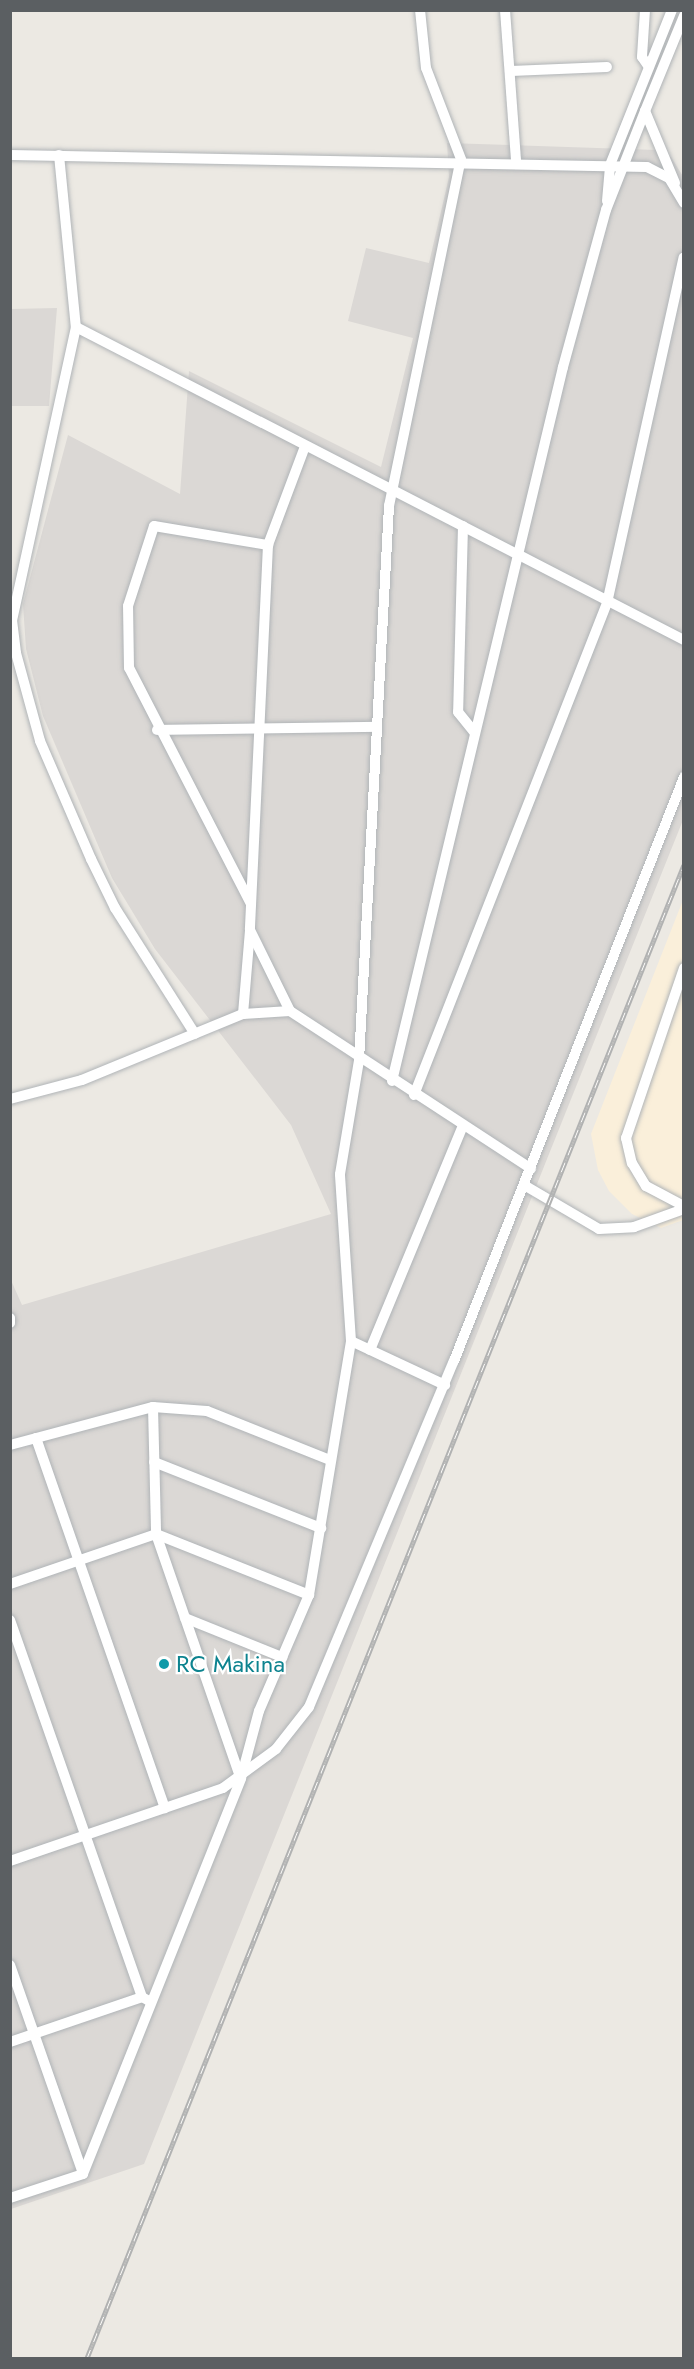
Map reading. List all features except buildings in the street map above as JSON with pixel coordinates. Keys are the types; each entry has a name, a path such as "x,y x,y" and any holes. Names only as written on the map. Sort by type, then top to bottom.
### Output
{"street":[{"path":"83,2174 147,2000 241,1778 259,1711 309,1595 351,1341 340,1174 359,1060 376,727 392,485 461,159 426,68 420,10"},
{"path":"505,10 516,161"},
{"path":"645,10 642,57 649,67"},
{"path":"392,1081 517,557 606,210 610,165 672,10"},
{"path":"606,210 684,16"},
{"path":"511,71 607,67"},
{"path":"645,111 684,204"},
{"path":"10,155 461,159 626,165 658,170 677,189"},
{"path":"59,155 76,327 12,620 16,653 40,741 91,859 115,908 195,1034"},
{"path":"414,1095 608,603 684,257"},
{"path":"76,327 304,448 392,485 517,557 684,640"},
{"path":"243,1014 250,930 268,545 304,448"},
{"path":"251,905 157,730 129,668 128,606 154,526 268,545"},
{"path":"463,526 458,712 475,733"},
{"path":"157,730 376,727"},
{"path":"10,1861 165,1808 241,1778 288,1736 318,1692 531,1169 684,777"},
{"path":"250,930 290,1011 359,1060 531,1169"},
{"path":"684,968 626,1138 632,1163 646,1186 684,1208"},
{"path":"10,1099 82,1080 243,1014 290,1011"},
{"path":"370,1350 463,1125"},
{"path":"524,1185 600,1229 634,1227 684,1208"},
{"path":"10,1318 10,1323"},
{"path":"351,1341 444,1385"},
{"path":"10,1445 153,1407 207,1411 330,1460"},
{"path":"153,1407 156,1534 241,1778"},
{"path":"36,1438 165,1808"},
{"path":"154,1462 321,1528"},
{"path":"10,1584 156,1534 309,1595"},
{"path":"185,1618 282,1657"},
{"path":"10,1620 85,1835 147,2000"},
{"path":"10,1965 83,2174"},
{"path":"10,2042 147,2000"},
{"path":"10,2198 83,2174"}],"shaded area":[{"path":"447,143 657,150 671,157 684,178 683,820 144,2164 11,2209 10,1278 22,1305 331,1214 291,1125 155,949 112,878 43,716 26,649 23,604 68,435 180,494 189,371 381,467 413,338 348,321 366,248 429,263 449,177"},
{"path":"57,308 49,406 11,406 11,309"},
{"path":"683,900 683,1220 661,1228 632,1214 609,1191 598,1170 591,1134"}],"railway":[{"path":"87,2358 684,865"}],"place":[{"name":"RC Makina","path":"164,1664"}]}
